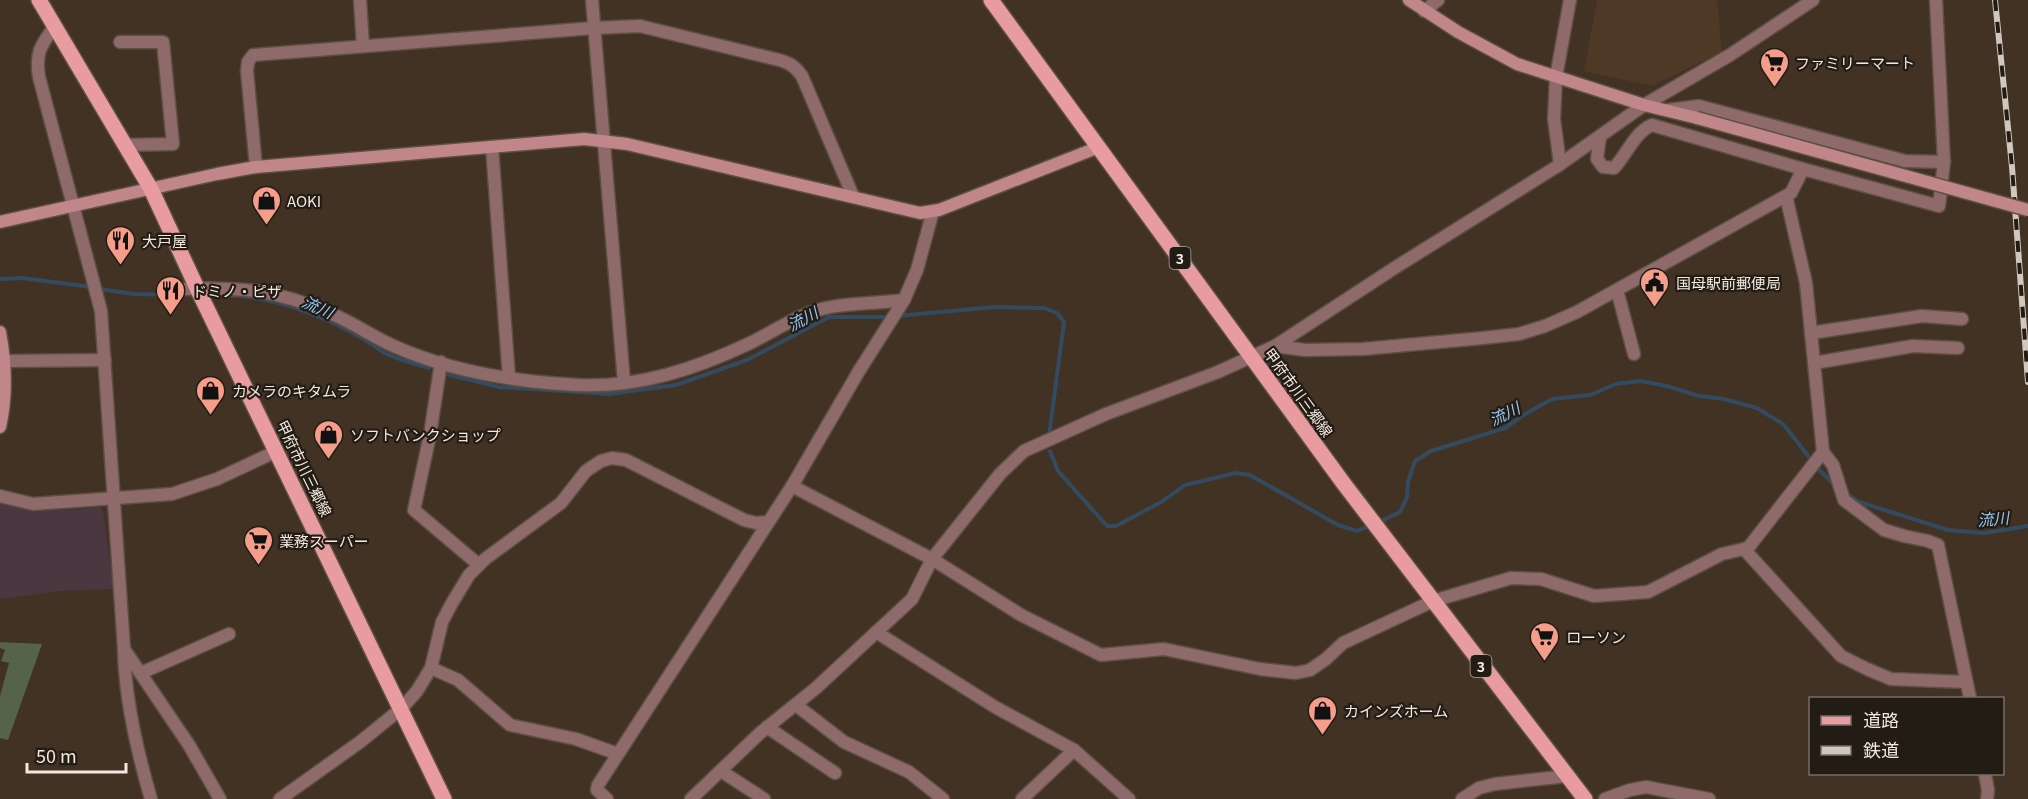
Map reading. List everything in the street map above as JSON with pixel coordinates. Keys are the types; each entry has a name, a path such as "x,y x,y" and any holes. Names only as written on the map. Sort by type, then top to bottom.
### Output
{"main road":[{"name":"甲府市川三郷線","path":"39,0 151,189 189,289 277,451 444,799"},
{"name":"甲府市川三郷線","path":"991,0 1368,517 1586,799"}],"street":[{"path":"360,0 363,46"},
{"path":"592,0 624,382"},
{"path":"1409,0 1458,32 1517,64 1644,105 2028,210"},
{"path":"1424,10 1438,0"},
{"path":"1560,164 1554,119 1556,77 1570,0"},
{"path":"691,799 767,727 816,688 912,599 932,559 1000,474 1024,451 1106,414 1218,372 1275,346 1560,164 1644,105 1730,55 1813,0"},
{"path":"1599,137 1597,159 1603,167 1614,168 1643,129 1652,125 1939,206 1944,162 1936,0"},
{"path":"55,26 41,45 37,60 39,77 101,311 127,688 151,799"},
{"path":"256,167 247,71 248,62 252,56 640,26 789,62 801,76 853,196"},
{"path":"120,42 163,42 173,144 125,145"},
{"path":"1667,111 1699,106 1905,161 1944,162"},
{"path":"0,222 256,167 584,139 603,140 920,213 970,199 1099,147"},
{"path":"492,147 509,378"},
{"path":"1275,346 1305,350 1363,349 1519,334 1545,326 1577,312 1791,193 1803,169"},
{"path":"1786,196 1806,283 1823,452 1833,465 1844,500 1884,530 1938,545 1970,697"},
{"path":"607,799 597,790 598,785 792,486 901,304 917,270 933,211"},
{"path":"189,289 244,289 281,295 332,314 397,347 441,362 509,378 580,385 664,377 695,368 810,313 827,308 901,304"},
{"path":"1617,290 1634,354"},
{"path":"1810,333 1922,316 1962,319"},
{"path":"0,332 5,361 5,385 0,427"},
{"path":"1814,363 1913,346 1958,348"},
{"path":"5,361 105,360"},
{"path":"441,362 430,435 414,510 479,565"},
{"path":"0,496 33,504 172,494 217,479 277,451"},
{"path":"792,486 932,559 1021,615 1101,655 1164,649 1277,673 1296,673 1310,670 1343,643 1433,602 1511,578 1541,579 1594,596 1648,592 1722,554 1748,548 1823,452"},
{"path":"280,799 360,742 402,708 417,691 430,668 442,622 469,575 542,515 561,503 586,471 601,461 612,458 639,466 744,520 756,523 768,522"},
{"path":"1744,549 1841,656 1891,679 1966,682"},
{"path":"876,632 995,707 1074,750 1129,799"},
{"path":"141,673 229,634"},
{"path":"124,649 189,745 220,799"},
{"path":"430,668 458,680 510,725 576,739 618,754"},
{"path":"796,705 844,742 909,771 943,799"},
{"path":"767,727 835,772"},
{"path":"1022,799 1074,750"},
{"path":"721,771 764,799"},
{"path":"1984,775 1988,790 1987,799"},
{"path":"1462,799 1479,788 1495,784 1567,776"},
{"path":"1605,799 1646,787 1709,799"}],"shaded area":[{"path":"1597,0 1717,0 1722,52 1652,86 1584,71"},
{"path":"0,501 26,510 72,510 100,507 103,512 114,589 61,591 0,599"}],"green space":[{"path":"0,642 42,644 8,740 0,738 0,696 9,663 1,661 5,650 0,648"}],"waterway":[{"name":"流川","path":"0,279 22,278 92,287"},
{"name":"流川","path":"99,289 134,294 180,295"},
{"name":"流川","path":"225,295 262,299 300,310 337,325 385,353 429,368"},
{"name":"流川","path":"897,316 995,307 1044,308 1057,313 1064,322 1049,436"},
{"name":"流川","path":"442,373 499,387 609,394 676,385 747,360 829,317 889,317"},
{"name":"流川","path":"1377,523 1400,512 1407,497 1408,482 1415,461 1431,451 1505,428 1552,399 1590,395 1616,384 1640,381 1757,408 1784,425 1819,470 1836,486"},
{"name":"流川","path":"1050,451 1058,471 1107,526 1116,526 1163,501 1185,485 1236,473 1250,475 1338,525 1357,531 1370,526"},
{"name":"流川","path":"1847,494 1859,502 1948,530 1984,533 2028,526"}],"railway":[{"path":"1995,0 2012,167 2028,382"}],"place":[{"name":"ファミリーマート","path":"1774,88"},
{"name":"AOKI","path":"266,226"},
{"name":"大戸屋","path":"121,266"},
{"name":"国母駅前郵便局","path":"1655,308"},
{"name":"ドミノ・ピザ","path":"171,316"},
{"name":"カメラのキタムラ","path":"211,416"},
{"name":"ソフトバンクショップ","path":"329,460"},
{"name":"業務スーパー","path":"258,566"},
{"name":"ローソン","path":"1545,662"},
{"name":"カインズホーム","path":"1323,736"}]}
